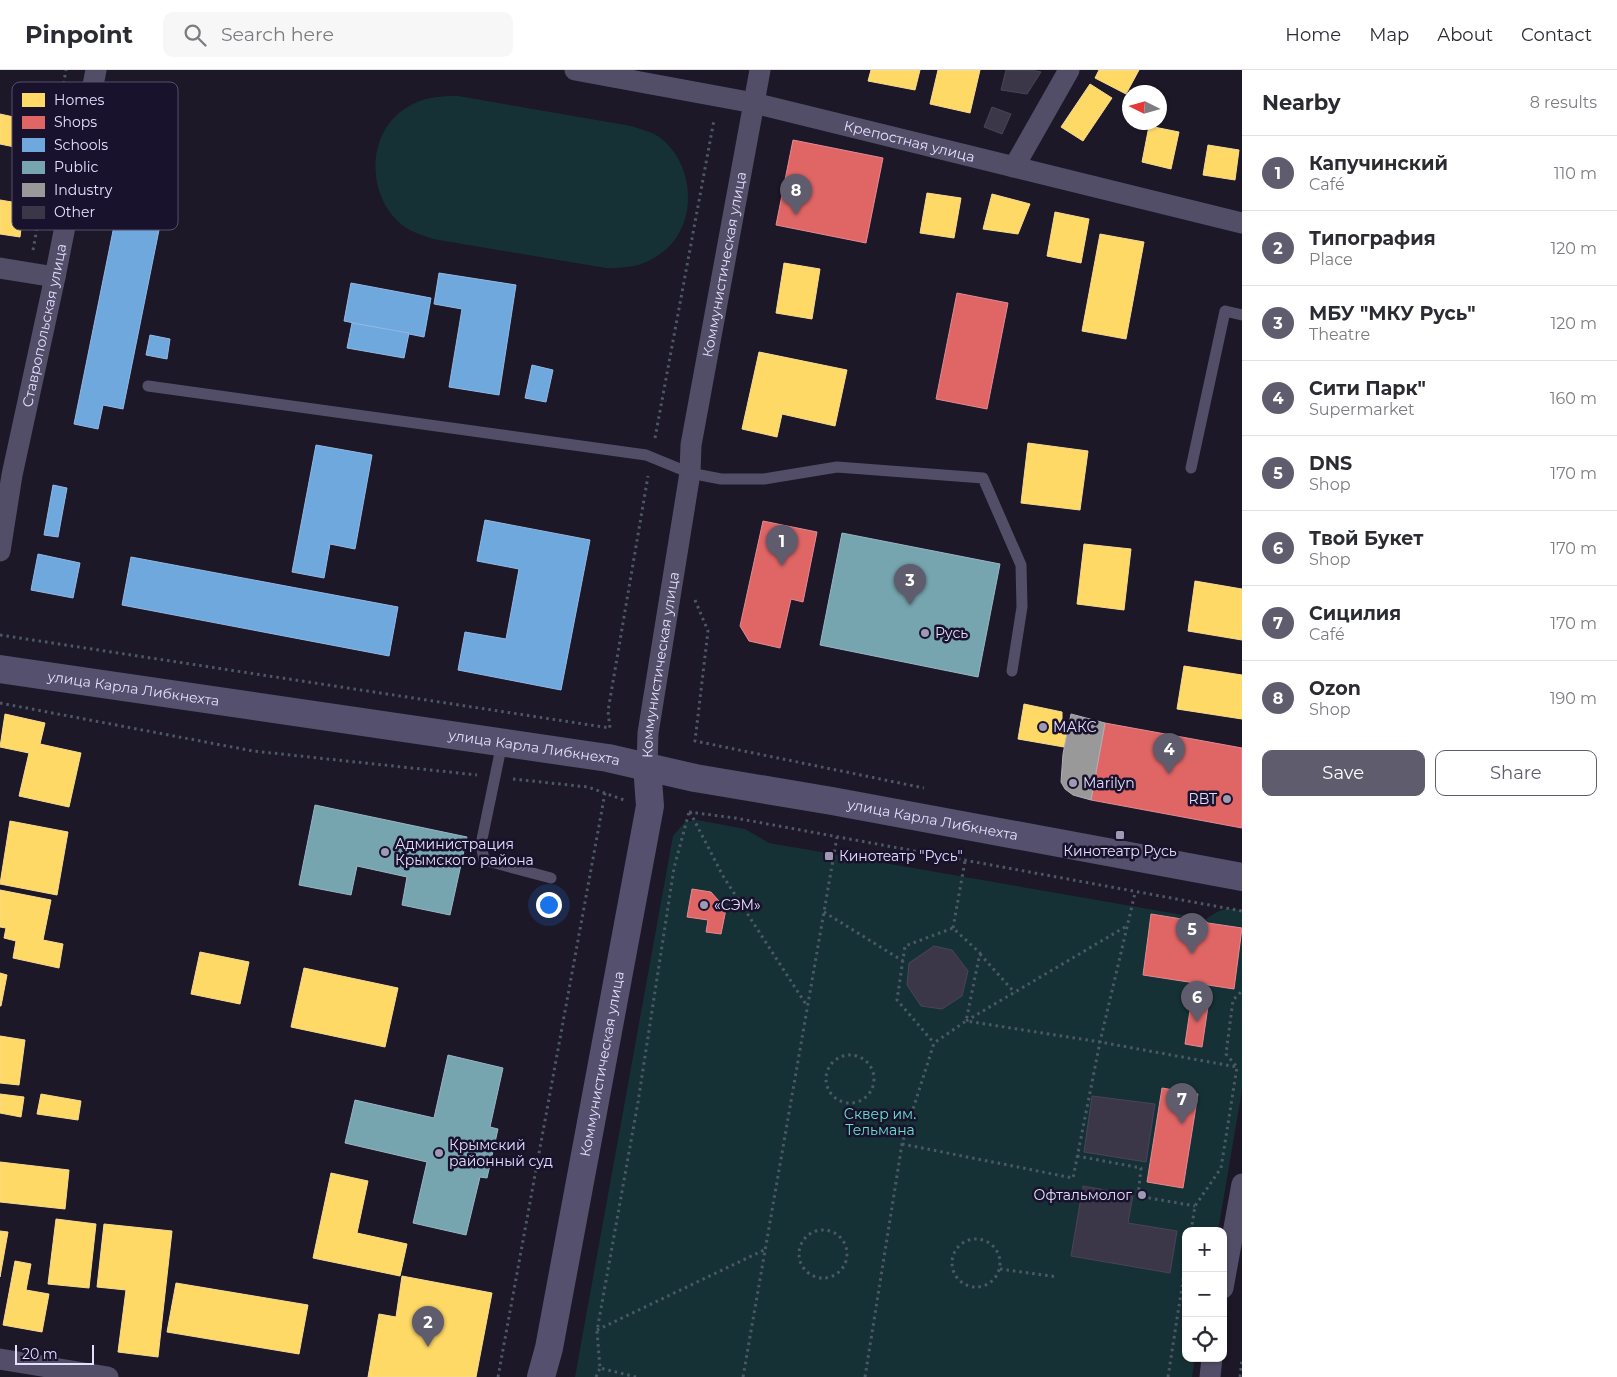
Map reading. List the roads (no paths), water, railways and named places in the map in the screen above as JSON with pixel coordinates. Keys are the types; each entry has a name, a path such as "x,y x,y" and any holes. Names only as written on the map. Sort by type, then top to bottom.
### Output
{"main road":[{"name":"улица Карла Либкнехта","path":"0,669 647,766 695,778 832,801 1242,877"},
{"name":"Коммунистическая улица","path":"541,1377 549,1348 650,806 647,766"}],"street":[{"name":"Крепостная улица","path":"575,70 754,103 1242,222"},
{"name":"Коммунистическая улица","path":"647,766 648,733 690,473 691,445 760,70"},
{"path":"1014,167 1069,70"},
{"name":"Ставропольская улица","path":"0,551 6,474 55,277 64,230"},
{"path":"0,268 55,277"},
{"path":"1226,1272 1242,1184"},
{"path":"0,1359 31,1370 108,1377"},
{"path":"1210,1377 1212,1362"}],"lane":[{"path":"1191,468 1225,311 1242,315"},
{"path":"148,386 651,457 690,473 721,479 764,479 837,468 983,478 1021,565 1022,607 1012,671"},
{"path":"502,743 481,844 484,860 551,878"}],"place":[{"name":"Ozon","path":"796,215"},
{"name":"Капучинский","path":"782,566"},
{"name":"МБУ \"МКУ Русь\"","path":"910,605"},
{"name":"Русь","path":"925,633"},
{"name":"МАКС","path":"1043,727"},
{"name":"Сити Парк\"","path":"1169,774"},
{"name":"Marilyn","path":"1073,783"},
{"name":"RBT","path":"1227,799"},
{"name":"Кинотеатр Русь","path":"1120,835"},
{"name":"Администрация Крымского района","path":"385,852"},
{"name":"Кинотеатр \"Русь\"","path":"829,856"},
{"name":"«СЭМ»","path":"704,905"},
{"name":"DNS","path":"1192,954"},
{"name":"Твой Букет","path":"1197,1022"},
{"name":"Сицилия","path":"1182,1124"},
{"name":"Крымский районный суд","path":"439,1153"},
{"name":"Офтальмолог","path":"1142,1195"},
{"name":"Типография","path":"428,1347"}],"park label":[{"name":"Сквер им. Тельмана","path":"880,1122"}]}
